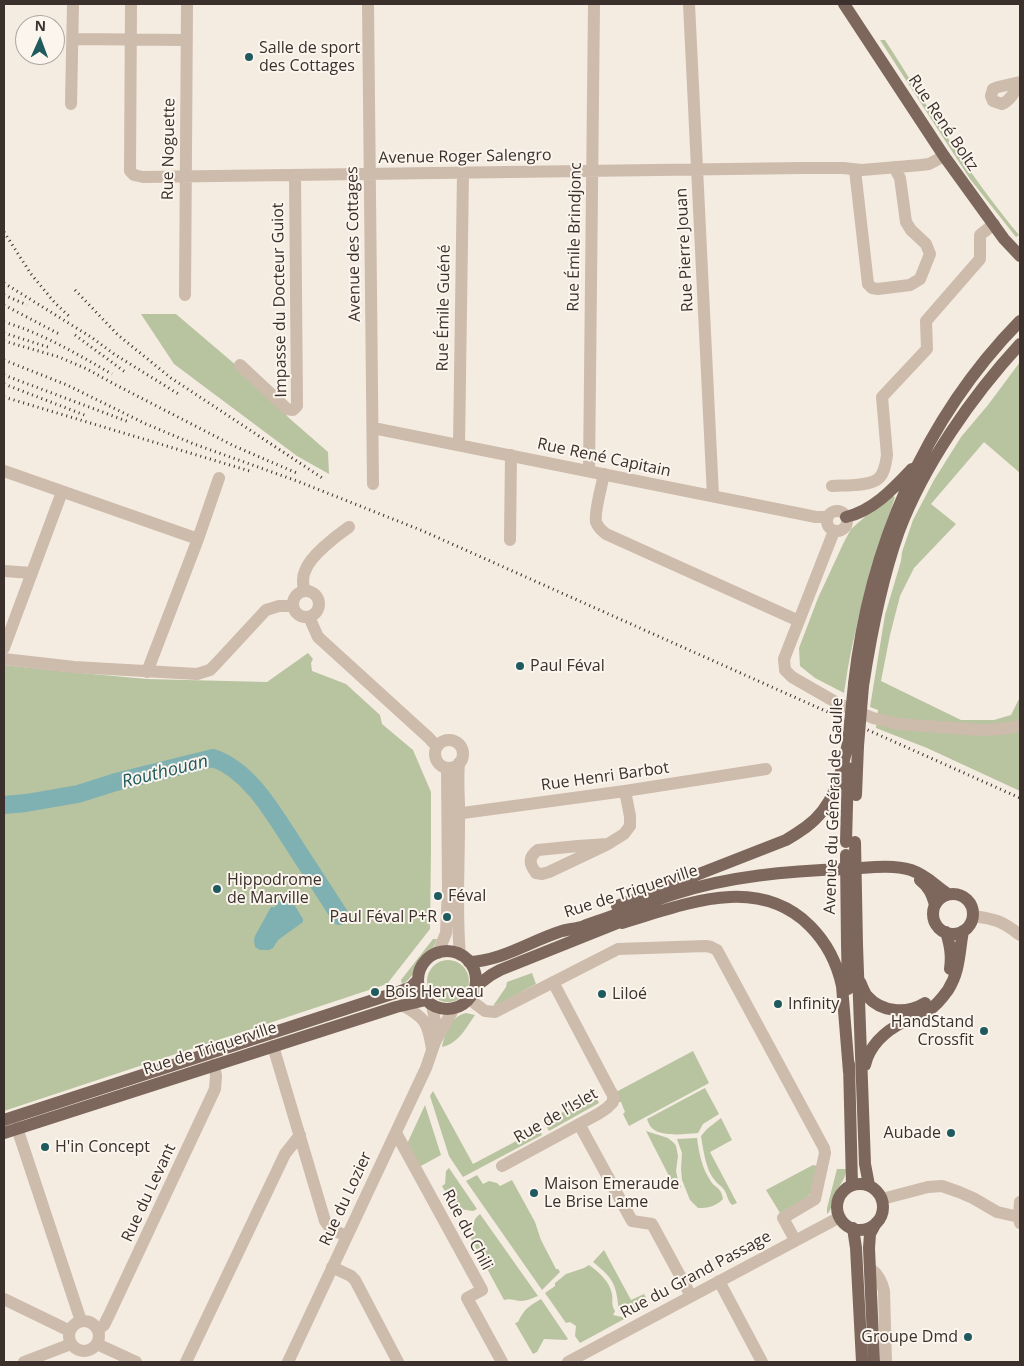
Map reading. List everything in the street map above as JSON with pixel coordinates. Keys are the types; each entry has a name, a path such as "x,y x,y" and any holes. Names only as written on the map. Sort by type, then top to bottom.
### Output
{"main road":[{"name":"Rue René Boltz","path":"844,4 944,156 1004,238 1020,256"},
{"name":"Avenue du Général de Gaulle","path":"852,1185 849,1007 852,944 851,842 853,744 859,685 858,651 880,559 901,502 921,459 940,423 970,381 1002,339 1020,321"},
{"name":"Avenue du Général de Gaulle","path":"859,685 882,587 899,531 912,502 942,446 965,412 1020,344"},
{"path":"846,517 868,508 895,487 921,459"},
{"path":"560,932 588,917 786,840 807,826 830,802 853,744"},
{"name":"Rue de Triquerville","path":"465,959 484,961 560,932 582,927 675,893 769,874 892,867 908,869 922,874 948,894"},
{"name":"Rue de Triquerville","path":"475,987 500,970 677,899 714,889 770,879 800,876 891,873 906,875 920,880 927,886 935,905"},
{"path":"948,894 961,895 966,899 970,904 973,916 968,927 963,931 952,934 940,929 933,918 933,911 938,900 948,894"},
{"path":"610,927 679,906 727,896 772,902 791,911 821,938 834,958 842,986 849,1072"},
{"path":"862,1085 868,1053 874,1044 885,1032 929,1010 948,990 958,971 963,931"},
{"path":"858,977 866,995 876,1004 890,1010 917,1008 935,994 946,978 950,968 952,957 946,932"},
{"name":"Avenue du Général de Gaulle","path":"852,944 858,977 865,1164 869,1185"},
{"path":"452,952 465,959 475,976 475,987 469,999 462,1005 444,1009 429,1002 420,991 418,980 424,963 438,953 452,952"},
{"name":"Rue de Triquerville","path":"4,1120 384,997 411,987 418,980"},
{"name":"Rue de Triquerville","path":"4,1133 402,1005 429,1002"},
{"path":"874,1362 869,1248 870,1234 883,1212 882,1199 879,1193 869,1185 852,1185 845,1189 840,1195 838,1202 838,1210 843,1222 861,1230 876,1223"},
{"path":"853,1228 856,1248 862,1362"}],"street":[{"path":"71,104 73,4"},
{"path":"131,4 131,40"},
{"name":"Rue Noguette","path":"185,295 187,4"},
{"name":"Avenue des Cottages","path":"368,4 373,484"},
{"name":"Rue Émile Brindjonc","path":"589,471 594,4"},
{"name":"Rue Pierre Jouan","path":"689,4 713,496"},
{"path":"72,39 187,40"},
{"name":"Avenue Roger Salengro","path":"131,40 130,171 134,175 143,177 802,168 843,168 855,170 929,164 944,156"},
{"path":"855,170 868,284 872,288 878,289 910,285 920,279 930,254 926,244 911,230 906,222 900,178 894,167"},
{"name":"Rue Émile Guéné","path":"459,445 463,173"},
{"name":"Impasse du Docteur Guiot","path":"240,365 287,409 293,410 297,406 295,176"},
{"path":"832,486 872,483 880,478 886,463 882,398 927,349 926,322 980,259 980,235 994,224"},
{"name":"Rue René Capitain","path":"373,428 816,517 828,517"},
{"path":"510,540 511,455"},
{"path":"4,471 198,539"},
{"path":"604,474 596,522 606,534 799,621"},
{"path":"147,672 198,539 219,478"},
{"path":"4,648 62,492"},
{"path":"837,511 843,512 846,517 847,523 844,529 834,531 829,527 827,520 832,513 837,511"},
{"path":"304,590 303,580 306,569 330,541 349,527"},
{"path":"834,531 784,659 785,670 792,677 839,704 873,718 898,724 981,730 1020,726"},
{"path":"4,571 32,573"},
{"path":"304,590 313,592 318,599 319,607 314,614 304,617 297,614 293,606 296,594 304,590"},
{"path":"4,658 74,666 197,674 210,670 266,610 279,606 293,606"},
{"path":"310,616 318,637 437,747"},
{"path":"453,765 439,764 436,760 435,752 437,747 446,740 454,741 458,744 462,755 453,765 458,934 465,959"},
{"name":"Rue Henri Barbot","path":"454,814 625,791 766,769"},
{"path":"608,844 538,850 531,859 532,868 536,873 549,872 608,844 624,834 630,826 625,791"},
{"path":"438,953 446,933 454,814"},
{"path":"973,916 998,920 1020,935"},
{"path":"469,999 485,1011 495,1012 618,949 706,946 717,950 820,1140 825,1153 816,1199 783,1218 794,1240"},
{"name":"Rue de l’Islet","path":"502,1166 580,1124 607,1108 613,1102 612,1095 553,982"},
{"name":"Rue du Lozier","path":"429,1002 435,1021 434,1046"},
{"path":"402,1005 417,1013 424,1020 434,1046"},
{"name":"Rue du Lozier","path":"288,1362 396,1133 434,1046 454,1008"},
{"path":"273,1046 325,1221 331,1230 346,1236"},
{"name":"Rue du Levant","path":"98,1330 104,1325 109,1315 215,1089 216,1076 214,1065"},
{"path":"580,1124 632,1221 652,1224 691,1296"},
{"path":"17,1128 81,1321"},
{"name":"Rue du Chili","path":"396,1133 482,1290 467,1298 502,1362"},
{"path":"186,1362 285,1154 300,1135"},
{"path":"882,1199 928,1187 942,1186 973,1198 997,1212 1020,1220 1020,1202"},
{"name":"Rue du Grand Passage","path":"568,1362 840,1217"},
{"path":"332,1267 344,1272 355,1280 398,1362"},
{"path":"870,1268 882,1281 883,1286 886,1362"},
{"path":"719,1281 762,1362"},
{"path":"4,1299 70,1331"},
{"path":"91,1353 100,1337 98,1330 91,1322 81,1321 74,1325 70,1331 69,1338 75,1349 80,1351 136,1362"},
{"path":"24,1362 71,1344"}],"green space":[{"path":"880,40 885,40 966,164 1019,235 1016,237 970,179"},
{"path":"141,314 176,314 237,366 289,418 328,452 329,474 297,456 174,364"},
{"path":"1020,362 1020,473 984,442 931,504 956,524 914,568 900,596 881,681 961,720 994,720 1011,715 1020,697 1020,791 927,748 876,728 878,710 870,707 885,615 902,552 913,520 934,480 961,437"},
{"path":"890,495 895,497 872,569 859,618 844,693 815,678 800,666 799,648 818,598 851,529"},
{"name":"Hippodrome de Marville","path":"308,653 313,659 311,663 312,671 346,684 380,715 382,724 413,750 431,792 430,929 387,984 4,1111 4,665 147,679 267,682"},
{"path":"433,939 437,939 434,946 422,958 406,982 402,984 401,980"},
{"path":"452,960 460,963 466,969 469,981 466,993 460,999 444,1002 436,999 430,993 427,977 430,969 436,963"},
{"path":"532,973 536,984 493,1006 506,987 507,982"},
{"path":"466,1013 475,1015 453,1043 442,1047 447,1031 453,1021"},
{"path":"693,1051 709,1083 629,1126 616,1092"},
{"path":"705,1088 719,1114 703,1124 698,1133 668,1134 657,1132 651,1127 647,1119"},
{"path":"433,1091 473,1164 539,1129 542,1135 463,1177 449,1156 430,1096"},
{"path":"595,1095 599,1103 549,1131 544,1122"},
{"path":"425,1105 441,1155 419,1167 407,1144"},
{"path":"721,1118 732,1140 710,1152 737,1203 732,1205 725,1191 711,1175 705,1159 701,1136"},
{"path":"646,1131 668,1138 676,1146 678,1156 676,1171 681,1187 673,1191 665,1178 669,1176"},
{"path":"697,1138 705,1170 712,1183 721,1192 723,1199 705,1208 698,1208 690,1200 682,1180 682,1153 677,1139"},
{"path":"813,1165 818,1166 812,1191 808,1197 780,1213 766,1190"},
{"path":"449,1168 477,1209 473,1211 459,1209 456,1211 442,1186 445,1184 446,1171"},
{"path":"837,1169 846,1169 846,1174 834,1195 831,1209 827,1214 827,1208"},
{"path":"477,1175 483,1184 489,1181 500,1186 512,1180 535,1222 541,1240 556,1269 560,1272 542,1290 466,1181"},
{"path":"480,1214 538,1296 523,1301 504,1300 470,1237 473,1233 475,1220"},
{"path":"604,1250 631,1300 644,1294 650,1305 631,1316 619,1311 617,1294 613,1283 606,1273 593,1262"},
{"path":"589,1265 609,1285 615,1311 613,1315 626,1318 580,1343 575,1336 576,1326 570,1322 566,1323 545,1293 555,1286 555,1283 566,1274"},
{"path":"541,1299 568,1339 544,1339 537,1352 533,1354 515,1323 518,1322 527,1308"}],"water":[{"path":"284,894 290,894 303,922 278,940 273,948 260,950 255,947 255,936 271,907 275,907"}],"waterway":[{"name":"Routhouan","path":"4,805 78,794 116,782 213,758 227,764 239,773 261,796 280,822 340,916"}],"railway":[{"path":"4,232 31,274 55,303 71,318"},
{"path":"4,283 180,395"},
{"path":"75,290 118,335 171,378 324,479"},
{"path":"4,295 27,305"},
{"path":"4,305 61,335"},
{"path":"4,322 46,338 112,374"},
{"path":"4,333 51,348"},
{"path":"75,335 125,372"},
{"path":"4,341 59,357 87,369 234,446 299,474"},
{"path":"4,360 67,385 146,424 194,444 297,481 423,531 1020,798"},
{"path":"4,375 129,422"},
{"path":"4,384 87,416"},
{"path":"4,397 253,472"}],"place":[{"name":"Salle de sport des Cottages","path":"249,57"},
{"name":"Paul Féval","path":"520,666"},
{"name":"Hippodrome de Marville","path":"217,889"},
{"name":"Féval","path":"438,896"},
{"name":"Paul Féval P+R","path":"447,917"},
{"name":"Bois Herveau","path":"375,992"},
{"name":"Liloé","path":"602,994"},
{"name":"Infinity","path":"778,1004"},
{"name":"HandStand Crossfit","path":"984,1031"},
{"name":"Aubade","path":"951,1133"},
{"name":"H'in Concept","path":"45,1147"},
{"name":"Maison Emeraude Le Brise Lame","path":"534,1193"},
{"name":"Groupe Dmd","path":"968,1337"}]}
